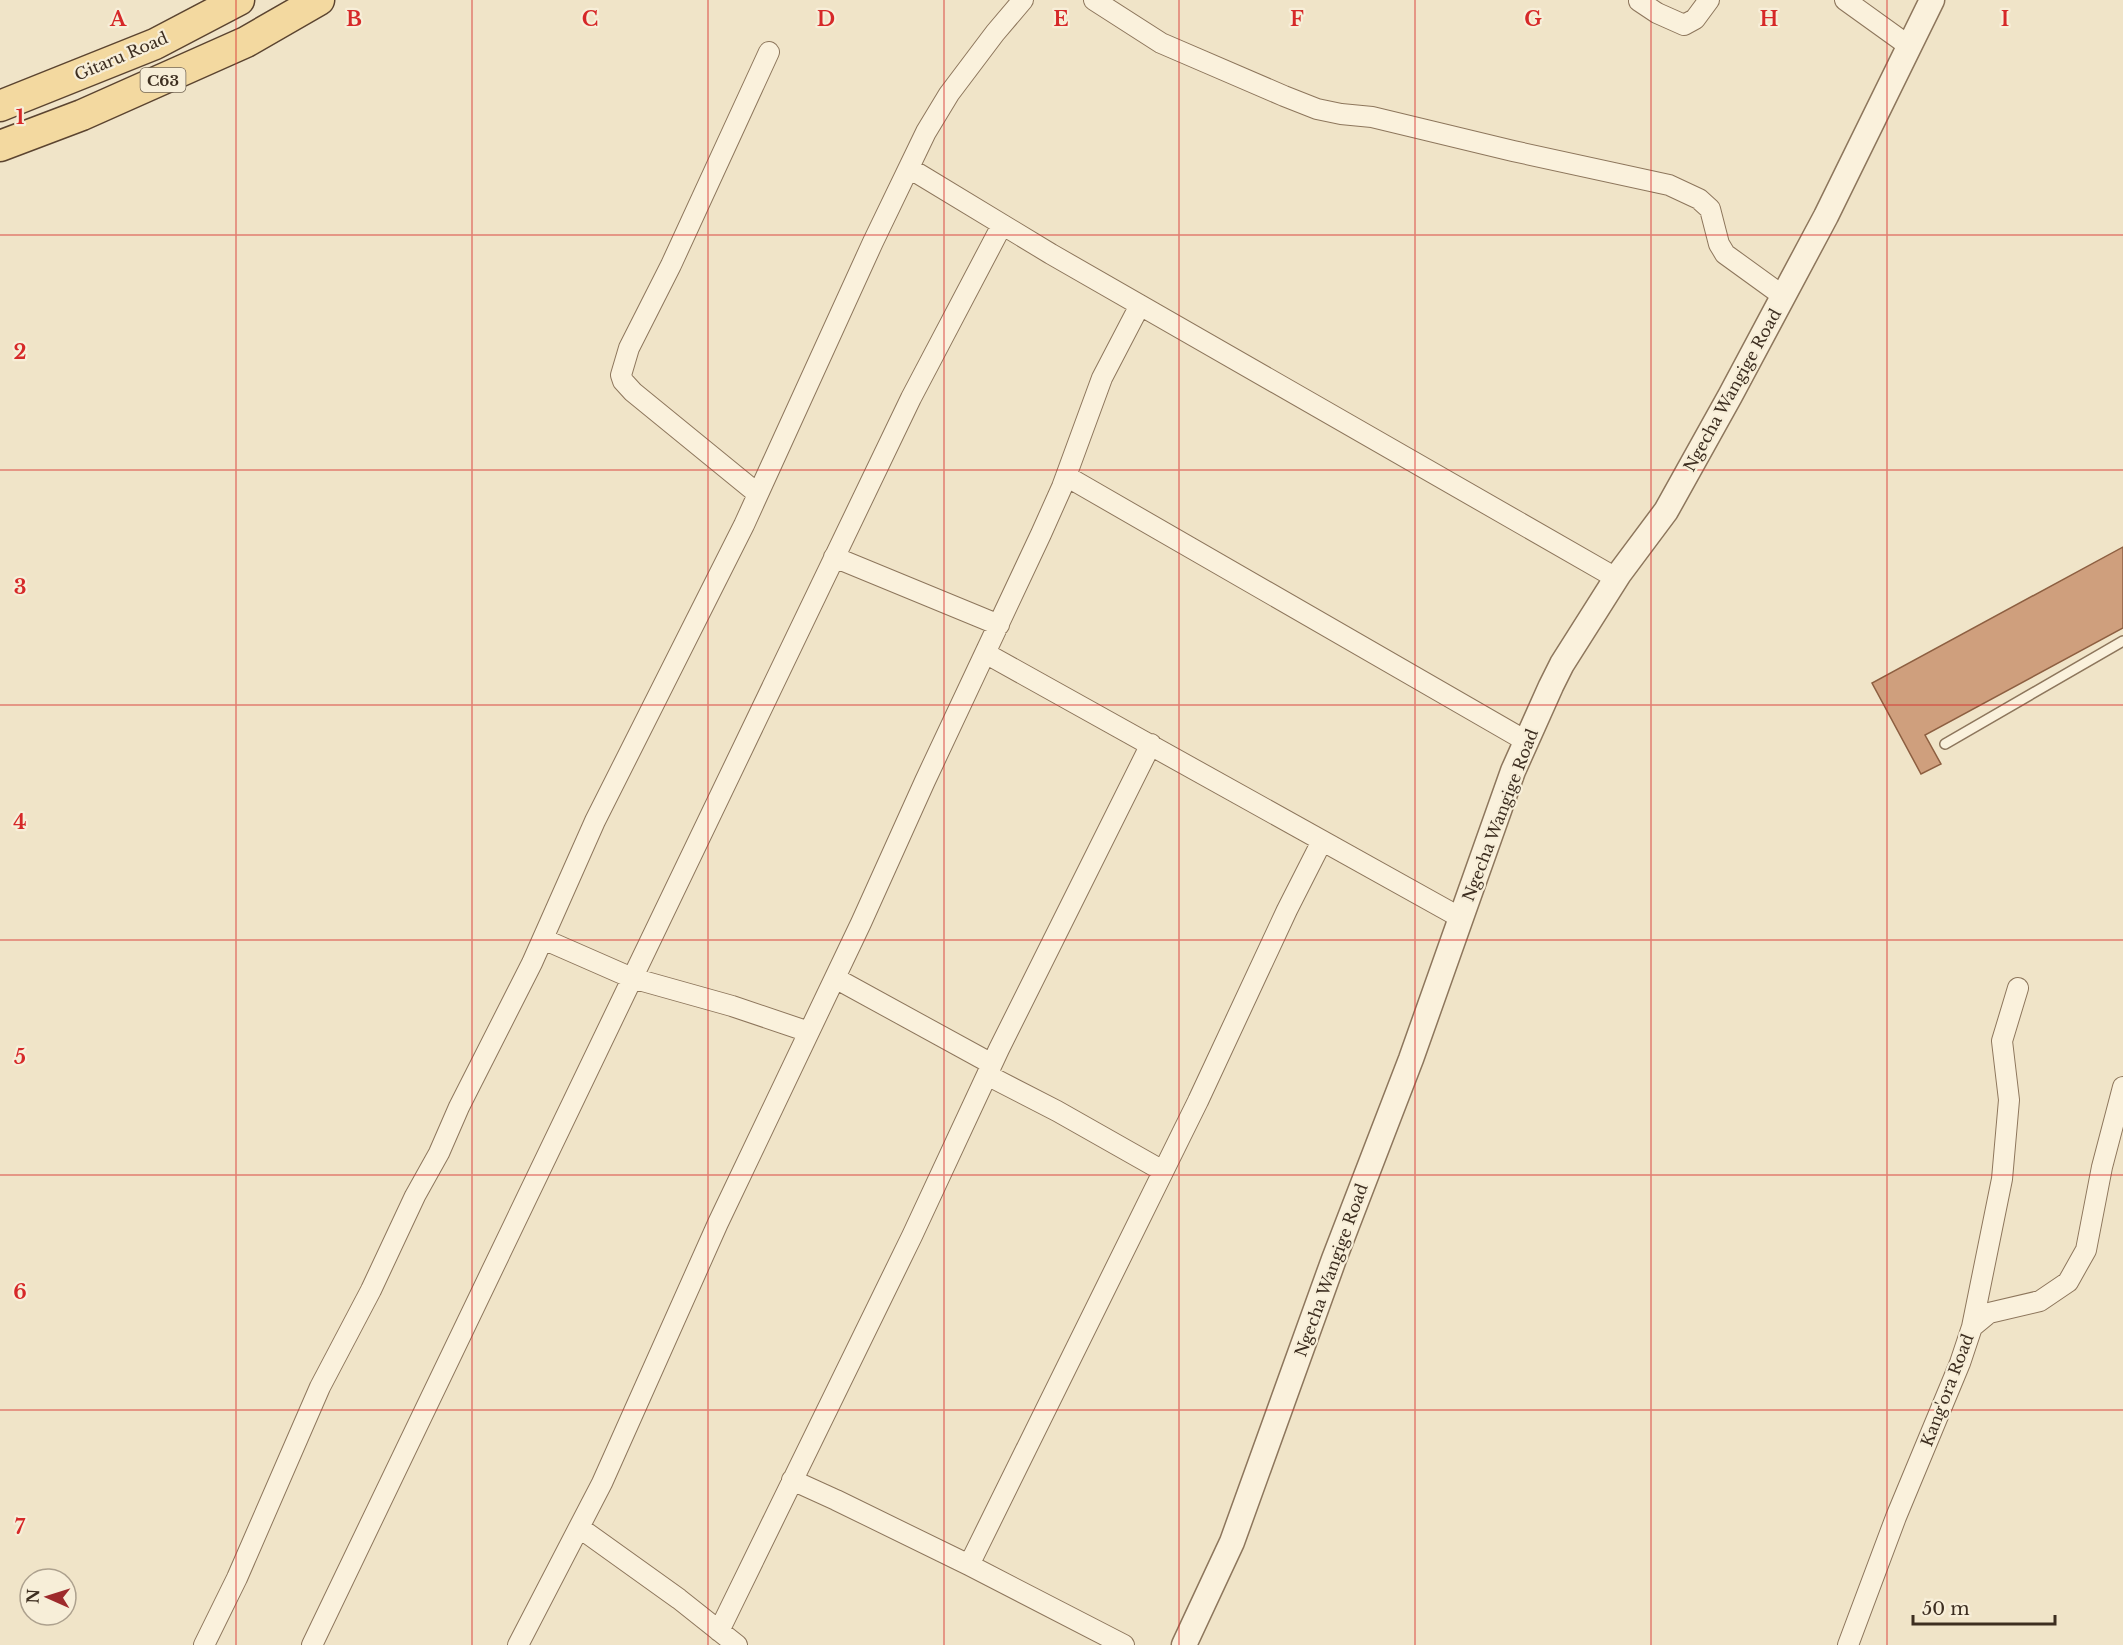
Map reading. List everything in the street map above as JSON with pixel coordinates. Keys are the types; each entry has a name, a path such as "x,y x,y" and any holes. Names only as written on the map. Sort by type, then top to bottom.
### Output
{"main road":[{"name":"Gitaru Road","path":"0,106 155,44 239,0"},
{"name":"C63","path":"0,146 82,115 236,46 319,0"}],"street":[{"path":"204,1645 237,1578 320,1387 371,1290 415,1196 439,1153 459,1107 543,939 595,821 680,655 758,494 926,132 949,94 1023,0"},
{"path":"1094,0 1161,43 1317,109 1372,117 1669,185 1699,199 1710,209 1719,244 1725,254 1783,296"},
{"path":"1639,1 1657,13 1684,25 1695,20 1709,0"},
{"path":"1845,0 1909,46"},
{"name":"Ngecha Wangige Road","path":"1184,1645 1232,1542 1330,1270 1411,1059 1513,771 1526,741 1562,664 1616,579 1666,511 1826,216 1932,0"},
{"path":"758,494 633,392 623,381 621,368 671,266 769,52"},
{"path":"909,168 1002,225 1616,579"},
{"path":"312,1645 911,398 1002,225"},
{"path":"518,1645 603,1484 718,1222 835,978 1041,534 1066,476 1102,378 1140,305"},
{"path":"1066,476 1526,741"},
{"path":"834,557 999,626"},
{"path":"985,653 1461,918"},
{"path":"719,1632 912,1236 989,1069 1151,744"},
{"path":"969,1565 1322,841"},
{"path":"543,939 632,978 732,1006 809,1032"},
{"path":"835,978 1057,1112 1163,1171"},
{"path":"1972,1327 2002,1179 2009,1100 2002,1041 2018,988"},
{"name":"Kang'ora Road","path":"1848,1645 1896,1517 1960,1363 1972,1327 1989,1313 2040,1301 2068,1282 2086,1250 2102,1167 2123,1087"},
{"path":"792,1480 969,1565 1124,1645"},
{"path":"580,1528 679,1599 736,1645"}],"lane":[{"path":"1944,744 2123,641"}],"building":[{"path":"2123,547 2123,628 1925,735 1941,764 1921,774 1872,683"}]}
